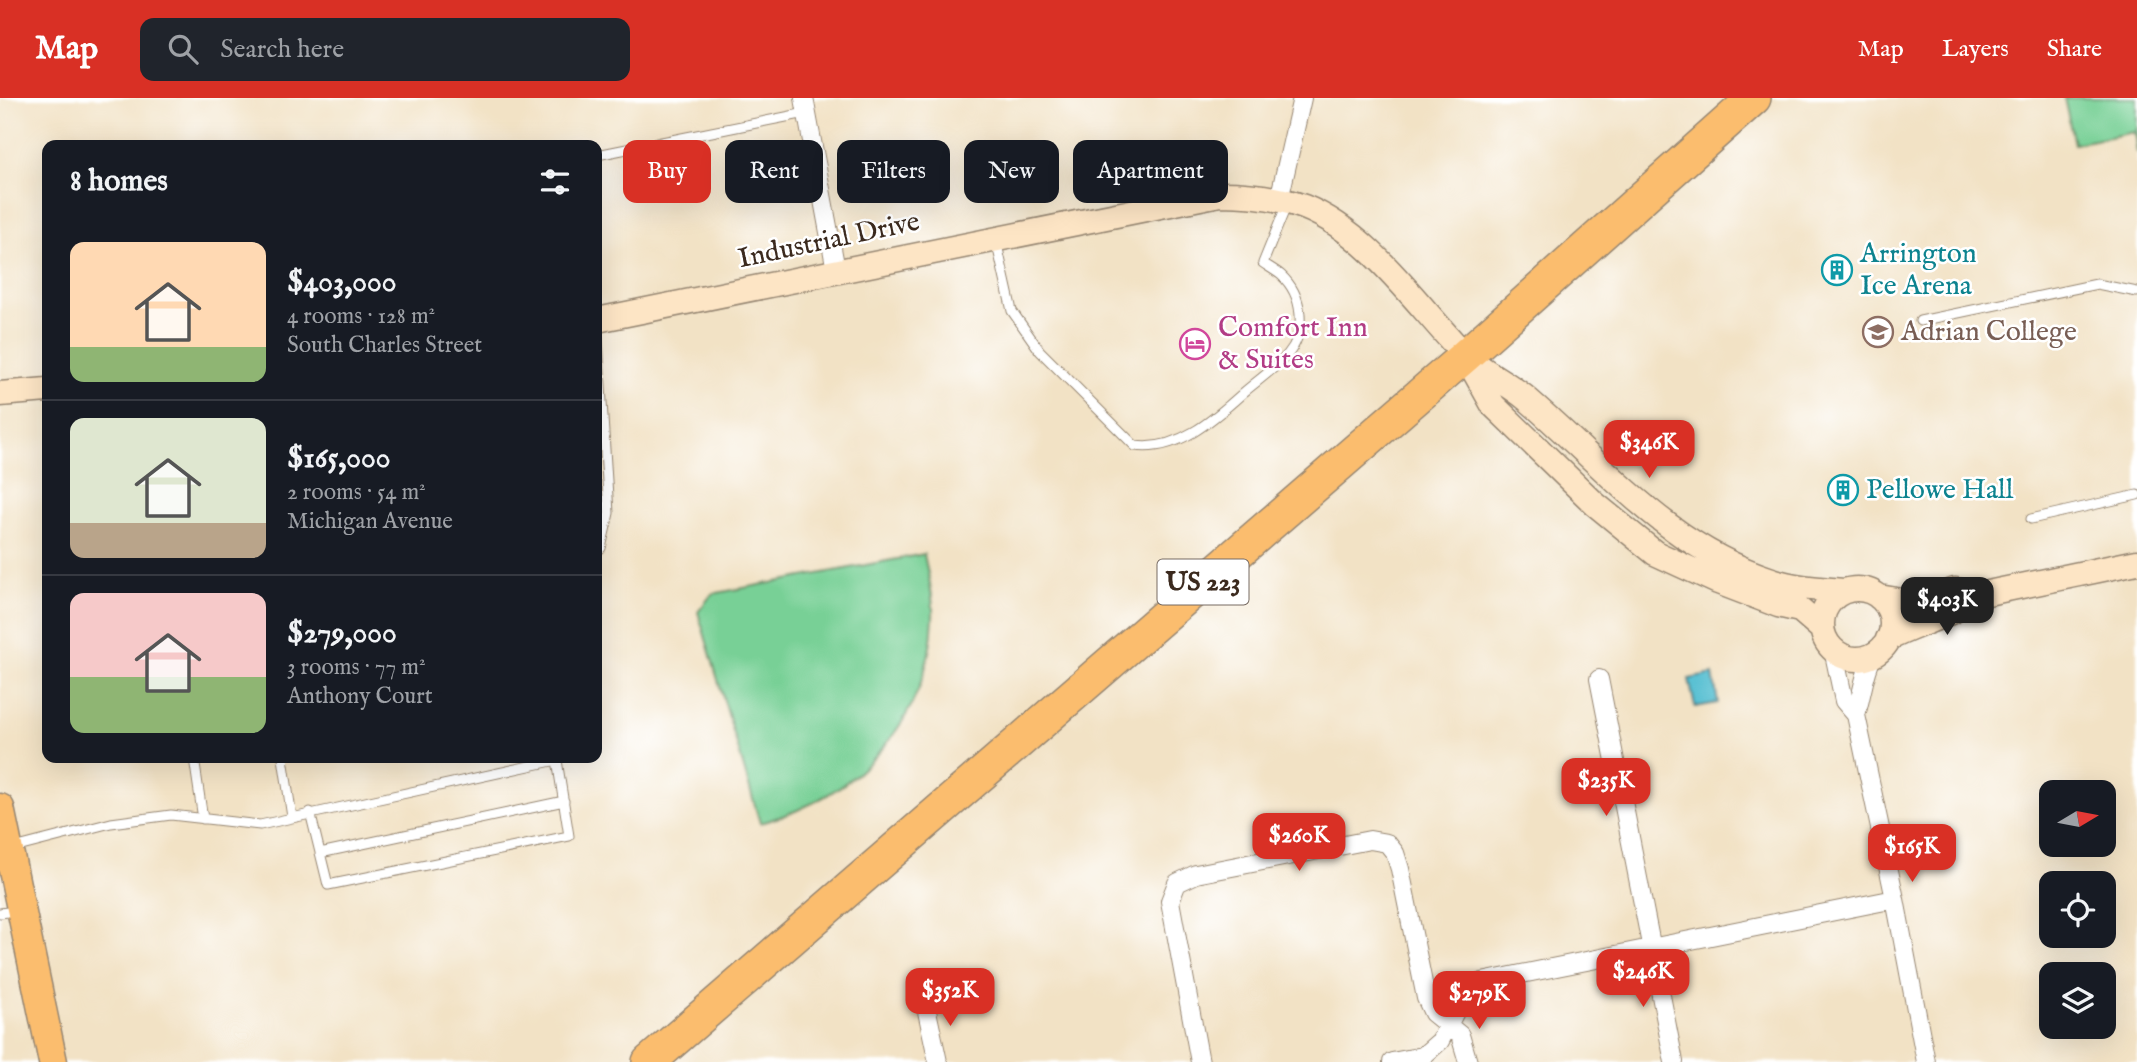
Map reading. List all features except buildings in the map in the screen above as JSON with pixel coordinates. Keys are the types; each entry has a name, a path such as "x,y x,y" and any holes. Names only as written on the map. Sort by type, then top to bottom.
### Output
{"highway":[{"name":"US 223","path":"649,1062 1466,355 1754,98"}],"main road":[{"path":"0,808 9,849 11,912 53,1062"}],"street":[{"path":"1283,201 1302,98"},
{"path":"805,106 836,270"},
{"name":"Industrial Drive","path":"602,320 836,270 1220,194 1251,194 1305,208 1358,240 1466,355"},
{"path":"1466,355 1525,397 1662,523 1698,547 1773,581 1845,591 1857,589 1869,591 1879,597 1887,607 1891,629 1864,673 1863,693 1856,715"},
{"path":"1466,355 1493,405 1595,504 1655,553 1718,582 1778,605 1800,610 1841,655 1863,658 1913,626 1964,607 1978,595"},
{"path":"0,394 42,390"},
{"path":"1879,597 1908,602 1925,600 1955,590 1978,595 2137,562"},
{"path":"1845,591 1827,606 1822,617 1844,701 1856,715 1926,1062"},
{"path":"1599,679 1674,1062"},
{"path":"1200,1062 1170,901 1177,883 1196,874 1370,840 1387,843 1395,853 1426,998 1433,1013 1460,1035 1468,1062"},
{"path":"1392,1062 1423,1055 1440,1041 1460,1003 1482,982 1895,899"},
{"path":"925,1002 937,1062"}],"lane":[{"path":"602,154 805,106"},
{"path":"996,238 1012,311 1040,351 1135,446 1156,446 1204,427 1288,354 1298,338 1300,318 1297,296 1282,276 1263,263 1283,201"},
{"path":"1920,321 2097,284 2137,292"},
{"path":"602,401 609,513 602,544"},
{"path":"2031,519 2137,495"},
{"path":"195,763 203,819"},
{"path":"284,763 292,817"},
{"path":"9,849 111,823 171,815 260,825 543,763"},
{"path":"310,812 328,885 569,836 558,763"},
{"path":"320,853 564,801"}],"green space":[{"path":"2064,98 2137,98 2137,153 2134,132 2074,144"},
{"path":"924,554 933,618 928,656 918,690 902,722 881,750 856,774 827,795 795,811 760,823 698,612 712,594"}],"water":[{"path":"1713,674 1718,703 1695,707 1689,679"}],"place":[{"name":"Arrington Ice Arena","path":"1837,270"},
{"name":"Adrian College","path":"1878,332"},
{"name":"Comfort Inn & Suites","path":"1195,344"},
{"name":"Pellowe Hall","path":"1843,490"}]}
